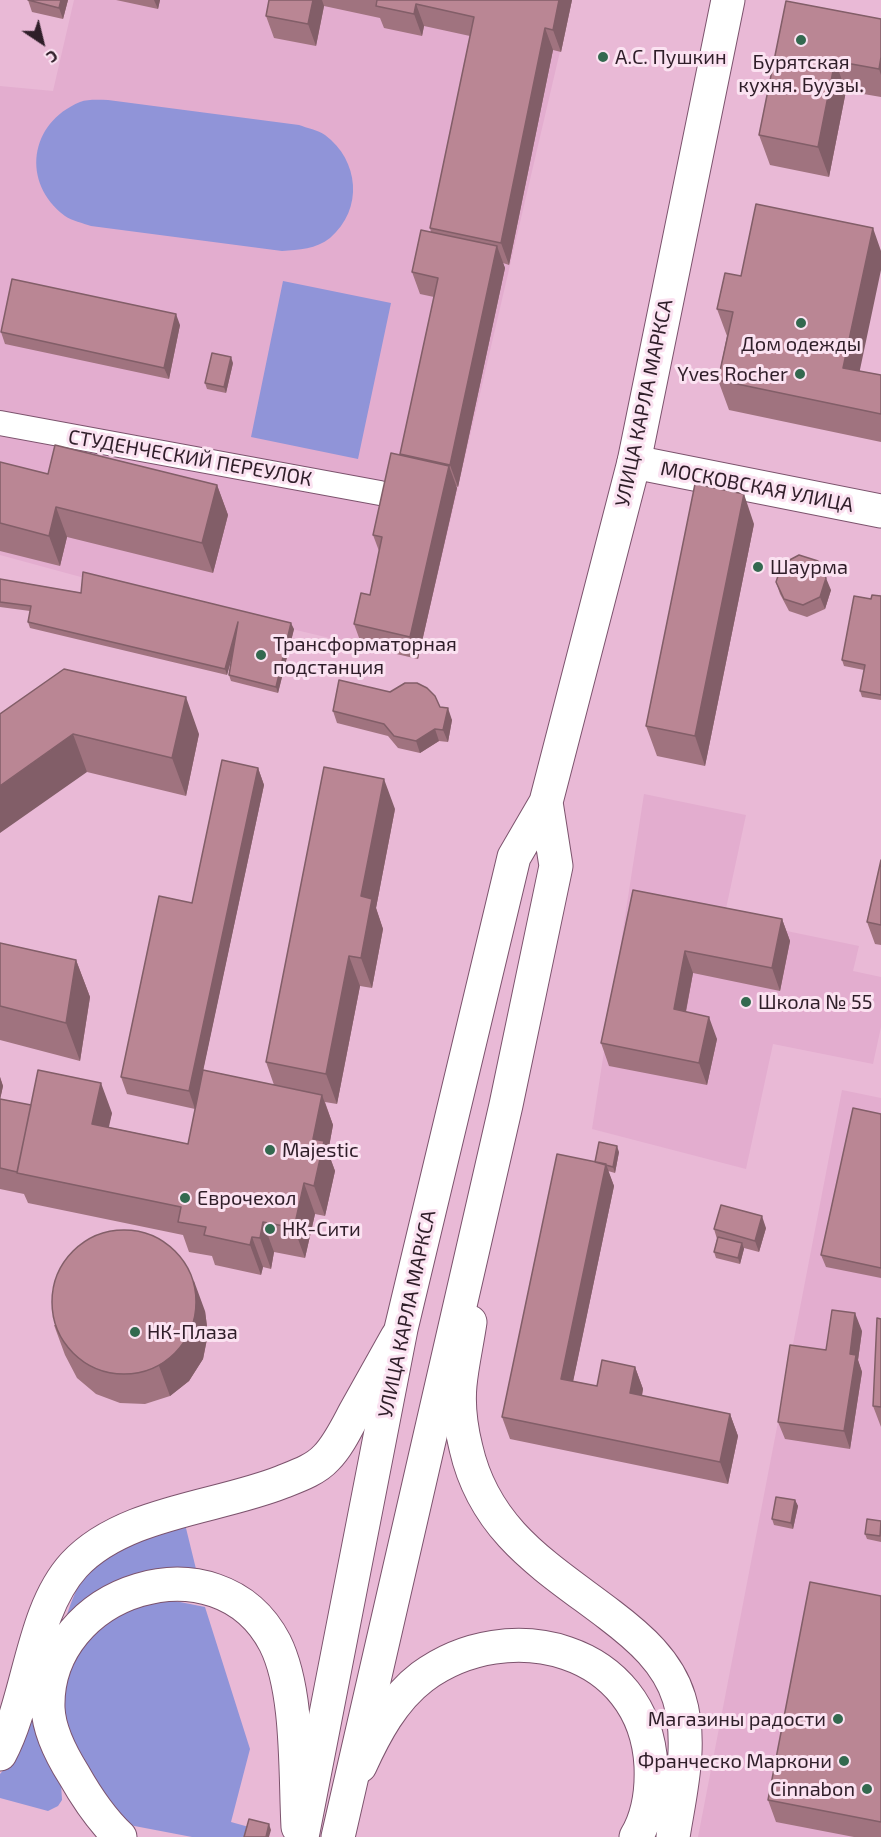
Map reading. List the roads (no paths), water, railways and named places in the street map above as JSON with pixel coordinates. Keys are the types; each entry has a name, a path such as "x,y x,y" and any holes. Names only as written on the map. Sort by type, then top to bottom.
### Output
{"main road":[{"name":"УЛИЦА КАРЛА МАРКСА","path":"300,1837 401,1329 514,857 546,802 634,462 728,0"},
{"name":"МОСКОВСКАЯ УЛИЦА","path":"634,462 881,511"},
{"name":"УЛИЦА КАРЛА МАРКСА","path":"339,1837 482,1210 556,866 546,802"},
{"path":"482,1210 478,1270 460,1386 461,1422 470,1465 482,1497 501,1525 531,1555 640,1640 653,1653 672,1681 683,1713 685,1750 673,1837"},
{"path":"0,1754 52,1599 63,1578 82,1556 122,1532 256,1492 304,1472 326,1459 341,1438 401,1329"},
{"path":"120,1837 93,1805 63,1756 48,1710 50,1686 61,1654 77,1629 104,1605 148,1586 182,1584 215,1591 234,1601 264,1628 275,1644 284,1670 292,1715 300,1837"},
{"path":"339,1837 360,1767 376,1733 396,1704 422,1677 450,1660 487,1647 524,1643 560,1650 592,1666 618,1688 637,1715 648,1744 651,1777 642,1823"}],"street":[{"name":"СТУДЕНЧЕСКИЙ ПЕРЕУЛОК","path":"0,423 380,493"}],"place":[{"name":"Бурятская кухня. Буузы.","path":"801,40"},
{"name":"А.С. Пушкин","path":"603,57"},
{"name":"Дом одежды","path":"801,323"},
{"name":"Yves Rocher","path":"800,374"},
{"name":"Шаурма","path":"758,567"},
{"name":"Трансформаторная подстанция","path":"261,655"},
{"name":"Школа № 55","path":"746,1002"},
{"name":"Majestic","path":"270,1150"},
{"name":"Еврочехол","path":"185,1198"},
{"name":"НК-Сити","path":"270,1229"},
{"name":"НК-Плаза","path":"135,1332"},
{"name":"Магазины радости","path":"838,1719"},
{"name":"Франческо Маркони","path":"844,1761"},
{"name":"Cinnabon","path":"867,1789"}]}
